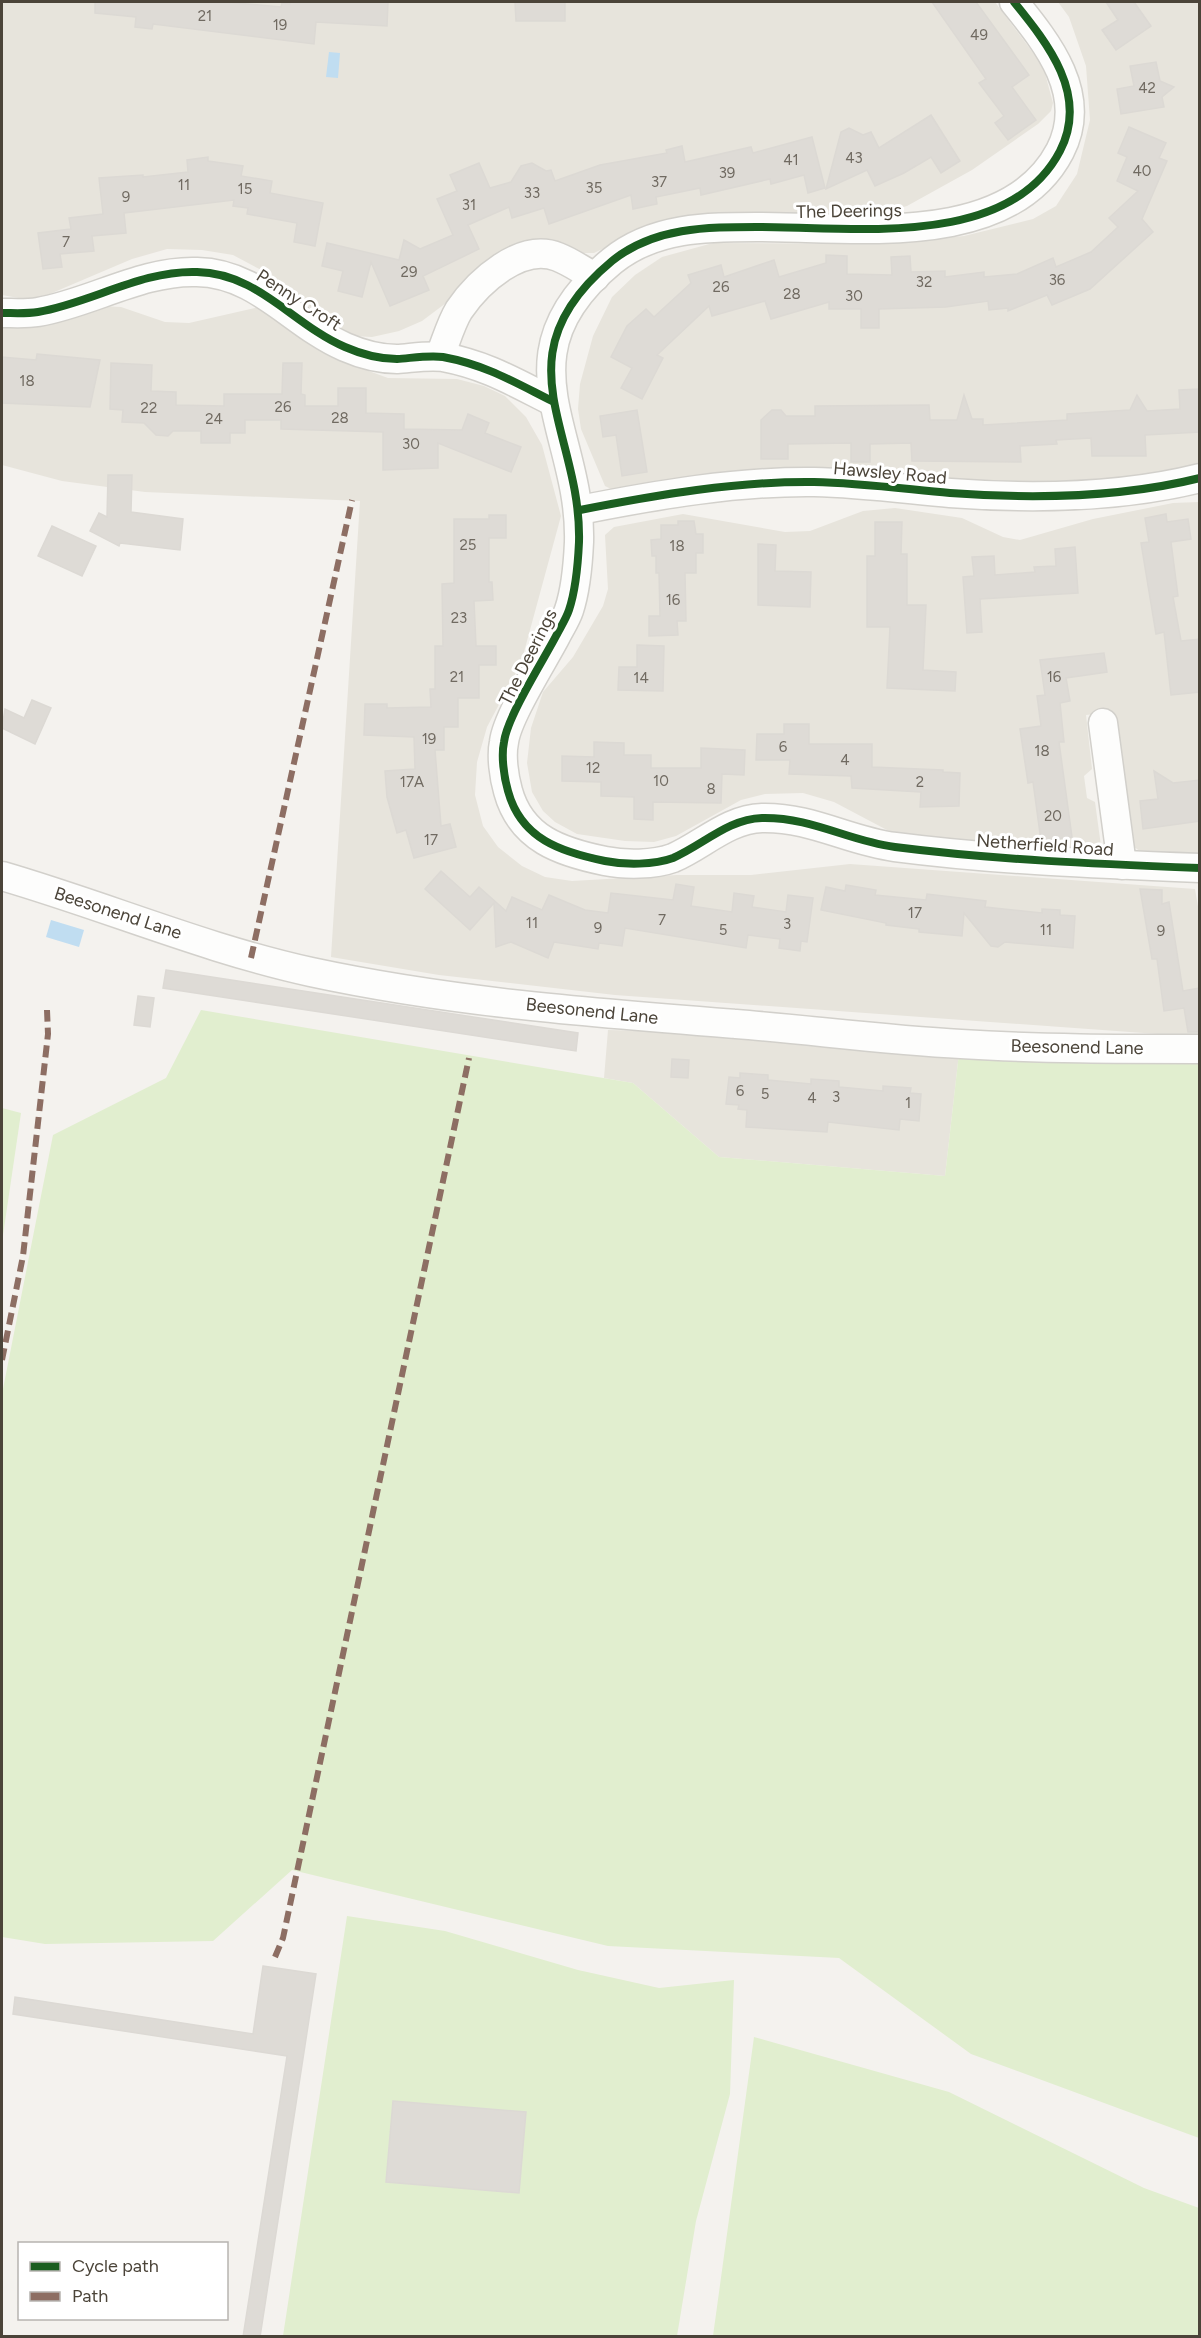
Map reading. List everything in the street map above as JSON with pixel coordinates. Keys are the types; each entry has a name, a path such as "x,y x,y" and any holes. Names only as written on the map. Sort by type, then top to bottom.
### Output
{"street":[{"name":"The Deerings","path":"888,846 798,819 767,818 750,819 734,824 669,859 640,863 611,862 576,854 544,843 513,806 506,786 503,741 569,612 578,561 580,510 552,401 550,365 556,334 573,303 595,278 634,246 670,233 710,227 890,228 969,220 1004,207 1041,178 1053,164 1063,146 1069,127 1070,104 1065,79 1052,51 1014,2"},
{"path":"552,401 499,372 440,356 458,311 478,284 504,264 528,255 556,256 595,278"},
{"name":"Penny Croft","path":"2,313 38,312 149,279 196,272 252,285 318,332 369,356 394,359 440,356"},
{"name":"Hawsley Road","path":"580,510 664,496 769,483 857,484 951,493 1054,495 1100,493 1200,478"},
{"name":"Netherfield Road","path":"1103,723 1122,865"},
{"name":"Netherfield Road","path":"888,846 1002,858 1200,868"},
{"name":"Beesonend Lane","path":"2,876 74,897 251,958 313,972 436,994 601,1014 959,1044 1079,1049 1200,1049"}],"shaded area":[{"path":"2,2 995,2 1043,66 1053,103 1051,111 1038,124 972,170 907,206 882,213 702,214 660,221 594,253 583,253 552,242 466,281 446,303 422,321 399,331 372,337 352,336 333,326 265,272 233,255 202,250 167,249 132,259 45,296 24,299 2,295"},
{"path":"1058,2 1199,2 1199,463 1143,476 1063,484 1007,485 910,473 819,467 749,471 613,490 605,486 581,429 578,409 580,384 593,336 612,297 635,275 662,257 713,243 887,244 964,236 1033,219 1056,206 1077,174 1090,120 1086,66 1069,17"},
{"path":"102,306 121,307 165,322 189,323 259,307 333,358 388,378 457,379 484,386 505,396 526,417 542,445 561,516 521,663 487,727 477,762 475,795 483,826 498,847 522,866 545,877 572,881 677,875 751,875 850,864 1195,889 1200,918 1199,1037 615,995 439,975 331,957 360,501 145,492 62,481 2,465 2,328 37,327"},
{"path":"1199,502 1199,855 1140,851 1134,847 1111,712 1086,715 1092,769 1084,776 1087,798 1095,802 1101,846 1096,850 911,837 887,830 834,802 803,793 765,794 741,800 676,836 654,842 625,841 577,834 555,822 543,811 532,792 527,763 531,728 543,692 573,657 603,606 608,589 605,535 614,527 683,514 785,532 810,531 863,511 895,508 962,518 1003,537 1020,540 1093,519 1173,503"},
{"path":"608,1030 723,1033 959,1053 945,1176 719,1157 633,1083 604,1078"}],"green space":[{"path":"201,1010 633,1083 719,1157 945,1176 959,1053 1199,1060 1199,2138 971,2054 839,1958 608,1946 292,1870 213,1941 45,1944 2,1937 2,1394 53,1135 166,1078"},
{"path":"2,1108 21,1113 2,1242"},
{"path":"347,1916 445,1931 578,1970 659,1988 734,1980 730,2094 696,2221 677,2336 283,2336"},
{"path":"754,2037 949,2092 1144,2188 1199,2208 1199,2336 713,2336"}],"water":[{"path":"329,52 340,53 338,78 326,77"},
{"path":"51,920 84,930 79,947 46,937"}],"building":[{"path":"95,2 225,2 281,7 282,3 290,4 290,2 388,2 387,26 316,22 314,44 153,24 152,29 135,27 136,17 95,13"},
{"path":"515,2 565,2 565,21 516,21"},
{"path":"932,2 976,2 1029,75 1012,87 1036,120 1008,140 995,123 1004,116 979,83 986,79"},
{"path":"1106,2 1134,2 1151,26 1116,50 1102,30 1118,20"},
{"path":"1156,62 1160,81 1174,87 1162,97 1164,107 1121,114 1117,89 1134,86 1130,66"},
{"path":"931,115 960,161 941,173 931,157 875,186 867,170 826,189 841,132 849,128 863,135 871,132 879,148"},
{"path":"1129,127 1166,143 1159,158 1167,161 1142,219 1153,232 1090,289 1052,305 1047,295 1008,311 1008,308 989,310 988,301 946,307 879,309 879,328 861,328 861,309 829,309 829,302 771,319 765,301 712,316 709,306 657,355 663,358 642,399 621,388 632,368 611,357 627,326 646,309 654,317 691,283 688,275 721,265 724,277 774,260 779,277 826,263 826,255 847,256 847,274 892,275 891,257 910,256 911,272 945,271 945,277 984,272 984,277 1017,274 1053,258 1056,267 1091,252 1118,227 1109,218 1138,191 1117,181 1127,157 1118,153"},
{"path":"812,137 825,188 808,193 804,175 771,184 770,179 701,195 700,188 656,197 657,204 633,209 631,195 549,224 544,208 512,218 509,207 468,225 479,249 423,276 429,290 390,306 371,262 362,297 338,291 343,271 322,266 327,243 399,260 404,240 420,249 453,235 437,199 457,191 450,175 479,163 490,188 511,182 521,166 532,163 546,171 551,170 555,181 600,165 667,153 666,150 682,146 685,162 751,147 753,153"},
{"path":"208,157 208,161 243,166 241,176 272,181 270,193 323,203 315,246 294,242 297,223 247,214 248,208 233,206 234,200 124,213 126,233 92,236 94,251 60,254 62,267 43,269 38,233 71,229 69,218 103,214 99,178 143,175 143,177 188,172 187,160"},
{"path":"37,354 100,360 90,407 2,403 2,357 36,360"},
{"path":"111,363 152,365 151,391 176,392 176,405 224,406 224,394 282,394 283,363 302,363 301,394 305,395 305,406 338,406 338,388 366,388 366,413 404,414 404,429 462,430 468,414 489,423 485,433 521,447 511,472 438,443 438,468 383,470 383,432 281,429 281,420 245,420 245,433 230,433 230,443 201,443 201,431 173,431 168,436 156,435 144,423 122,422 123,410 110,409"},
{"path":"1200,389 1200,432 1145,435 1146,456 1092,456 1091,438 1056,440 1057,444 1020,446 1021,462 912,461 911,443 870,444 870,462 851,462 851,443 788,444 788,459 761,459 761,420 772,410 781,410 786,416 815,416 815,406 929,405 930,420 957,420 964,395 972,419 983,419 983,425 1067,420 1067,414 1130,410 1137,395 1147,411 1180,409 1179,390"},
{"path":"637,410 647,472 622,476 616,435 603,437 600,416"},
{"path":"108,475 132,475 131,512 183,519 180,550 120,543 119,546 90,531 99,513 107,517"},
{"path":"1166,514 1167,522 1188,519 1191,539 1171,542 1178,596 1173,597 1181,641 1200,639 1200,692 1171,695 1164,632 1156,634 1141,543 1149,542 1145,518"},
{"path":"489,515 506,515 506,538 489,538 489,582 492,582 493,600 474,601 476,646 496,646 496,665 479,665 479,698 458,698 458,727 444,727 444,750 435,750 441,826 450,824 456,847 414,858 406,830 397,833 387,797 385,771 415,769 414,737 364,735 365,704 387,704 387,708 431,707 430,689 435,689 435,646 443,646 442,584 454,583 454,519 489,519"},
{"path":"678,521 694,521 696,534 703,534 703,553 696,553 696,573 685,573 686,621 677,621 678,635 649,636 649,616 660,616 659,573 656,573 656,556 652,556 651,540 661,539 661,525 678,525"},
{"path":"875,522 902,522 901,554 907,554 907,605 926,605 923,670 956,672 955,691 887,688 890,627 867,627 867,556 875,556"},
{"path":"52,526 96,546 82,576 38,556"},
{"path":"758,544 776,545 775,571 811,572 810,607 758,605"},
{"path":"1075,547 1078,593 980,599 982,632 967,633 963,577 974,576 972,557 994,556 995,575 1035,572 1034,567 1056,566 1055,549"},
{"path":"637,645 664,646 663,691 618,690 619,667 637,667"},
{"path":"1104,653 1107,672 1066,678 1070,701 1060,703 1064,742 1059,742 1072,837 1041,841 1033,782 1028,783 1020,729 1041,726 1037,696 1045,695 1040,660"},
{"path":"32,700 51,708 35,744 2,728 5,709 24,718"},
{"path":"784,724 809,724 809,744 872,744 872,767 943,770 943,772 960,773 959,806 920,807 921,792 852,788 851,776 789,774 790,760 756,760 757,734 784,734"},
{"path":"594,742 624,743 624,755 651,755 651,768 701,768 701,748 745,750 744,775 722,774 721,803 653,802 653,820 634,819 634,797 601,796 601,782 562,781 562,756 594,757"},
{"path":"1154,771 1173,783 1200,780 1200,821 1143,829 1140,801 1158,799"},
{"path":"441,871 470,897 479,887 506,911 512,897 542,910 549,895 585,910 608,913 611,893 673,900 676,884 694,887 691,906 732,912 734,893 754,896 752,907 786,912 788,895 813,898 807,942 801,941 800,951 779,948 780,939 748,935 746,948 625,928 622,946 599,943 598,949 554,942 548,958 511,942 496,947 494,903 470,930 425,889"},
{"path":"846,885 876,890 875,895 926,900 927,894 986,901 985,907 1042,913 1042,909 1060,910 1060,915 1075,916 1073,948 1005,942 998,947 991,946 964,913 962,936 919,932 919,929 886,925 886,923 821,910 826,887 845,891"},
{"path":"1140,889 1162,890 1162,904 1169,902 1183,991 1200,988 1200,1032 1188,1032 1184,1008 1164,1011 1157,959 1152,959"},
{"path":"166,970 578,1033 576,1051 163,988"},
{"path":"138,996 154,998 150,1027 134,1025"},
{"path":"672,1059 689,1060 688,1078 671,1077"},
{"path":"740,1073 768,1075 768,1080 811,1084 811,1079 839,1081 839,1087 883,1091 883,1086 911,1088 910,1093 921,1094 919,1121 900,1119 899,1130 828,1122 827,1132 746,1127 747,1110 738,1109 739,1105 726,1104 729,1077 740,1078"},
{"path":"263,1966 316,1974 260,2337 243,2337 287,2056 13,2014 15,1997 253,2034"},
{"path":"393,2101 526,2112 519,2193 386,2182"}],"marked path":[{"path":"251,958 352,500"},
{"path":"2,1360 23,1256 48,1034 47,1010"},
{"path":"275,1957 283,1938 469,1058"}],"cycle path":[{"path":"1014,2 1040,35 1061,71 1070,110 1068,130 1060,151 1036,182 1005,204 968,218 927,226 884,229 723,227 665,235 629,249 612,261 577,296 558,330 551,363 553,396 577,502 579,542 576,576 566,617 518,704 507,731 503,767 514,807 522,821 533,832 558,848 613,862 639,864 673,858 738,823 762,818 797,821 861,840 895,847 1047,861 1200,868"},
{"path":"2,313 33,313 58,308 156,276 197,272 219,275 257,290 308,326 351,350 384,358 438,356 458,360 499,375 552,401"},
{"path":"580,510 726,486 785,482 865,485 950,493 1044,496 1139,490 1200,478"}]}
